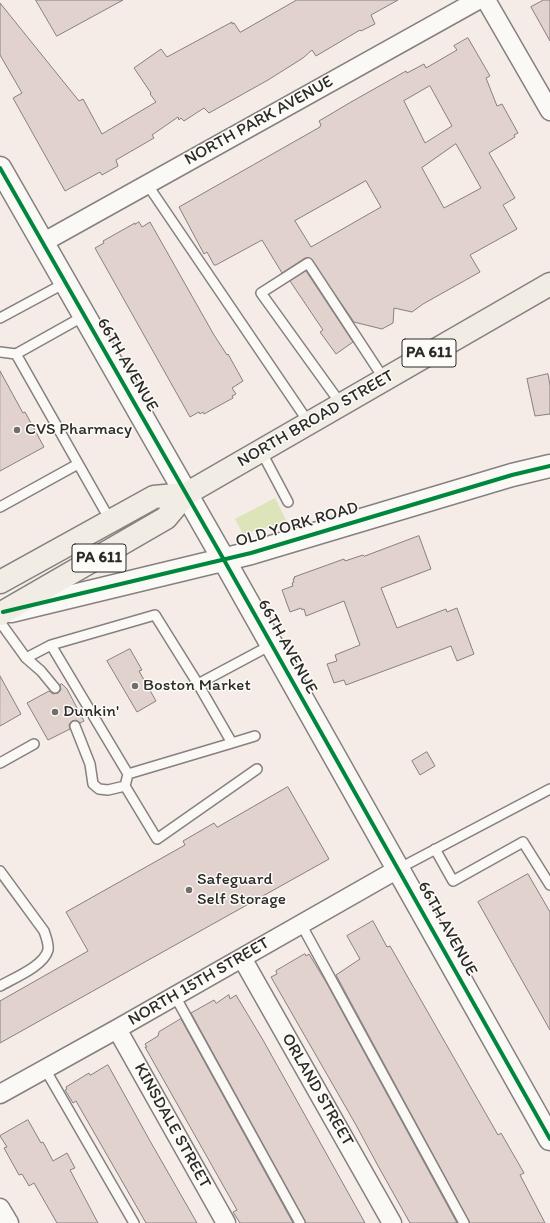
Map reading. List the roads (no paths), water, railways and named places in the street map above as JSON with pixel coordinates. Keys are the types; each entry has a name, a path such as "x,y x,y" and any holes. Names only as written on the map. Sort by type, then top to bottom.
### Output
{"main road":[{"name":"NORTH BROAD STREET","path":"1,616 166,518 186,494 550,284"},
{"name":"NORTH BROAD STREET","path":"0,581 154,497 186,494"}],"street":[{"name":"NORTH PARK AVENUE","path":"42,243 478,0"},
{"path":"486,0 550,111"},
{"name":"66TH AVENUE","path":"0,168 224,560 550,1139"},
{"name":"OLD YORK ROAD","path":"1,616 224,560 512,474 550,466"},
{"name":"NORTH 15TH STREET","path":"0,1094 117,1030 398,869"},
{"name":"ORLAND STREET","path":"242,958 392,1223"},
{"name":"KINSDALE STREET","path":"117,1030 226,1223"},
{"path":"0,1208 9,1223"}],"lane":[{"path":"147,184 309,424"},
{"path":"341,404 261,293 308,264 384,380"},
{"path":"0,318 65,283"},
{"path":"0,352 16,354 84,316"},
{"path":"16,354 110,520"},
{"path":"261,451 288,502"},
{"path":"0,507 78,464"},
{"path":"26,658 51,645 155,615 198,684 232,743"},
{"path":"1,616 26,658 42,671 55,688"},
{"path":"51,645 128,774 125,786 157,839 257,769"},
{"path":"198,684 271,645"},
{"path":"75,726 90,764 93,784 99,789 108,790 125,786"},
{"path":"128,774 254,736"},
{"path":"0,763 34,744"},
{"path":"398,869 550,789"},
{"path":"435,849 453,881 523,842 550,885"},
{"path":"0,871 44,931 48,949 40,963 0,986"},
{"path":"301,924 464,1223"},
{"path":"176,996 300,1223"},
{"path":"46,1069 134,1223"}],"place":[{"name":"CVS Pharmacy","path":"17,430"},
{"name":"Boston Market","path":"135,686"},
{"name":"Dunkin'","path":"55,712"},
{"name":"Safeguard Self Storage","path":"189,890"}]}
